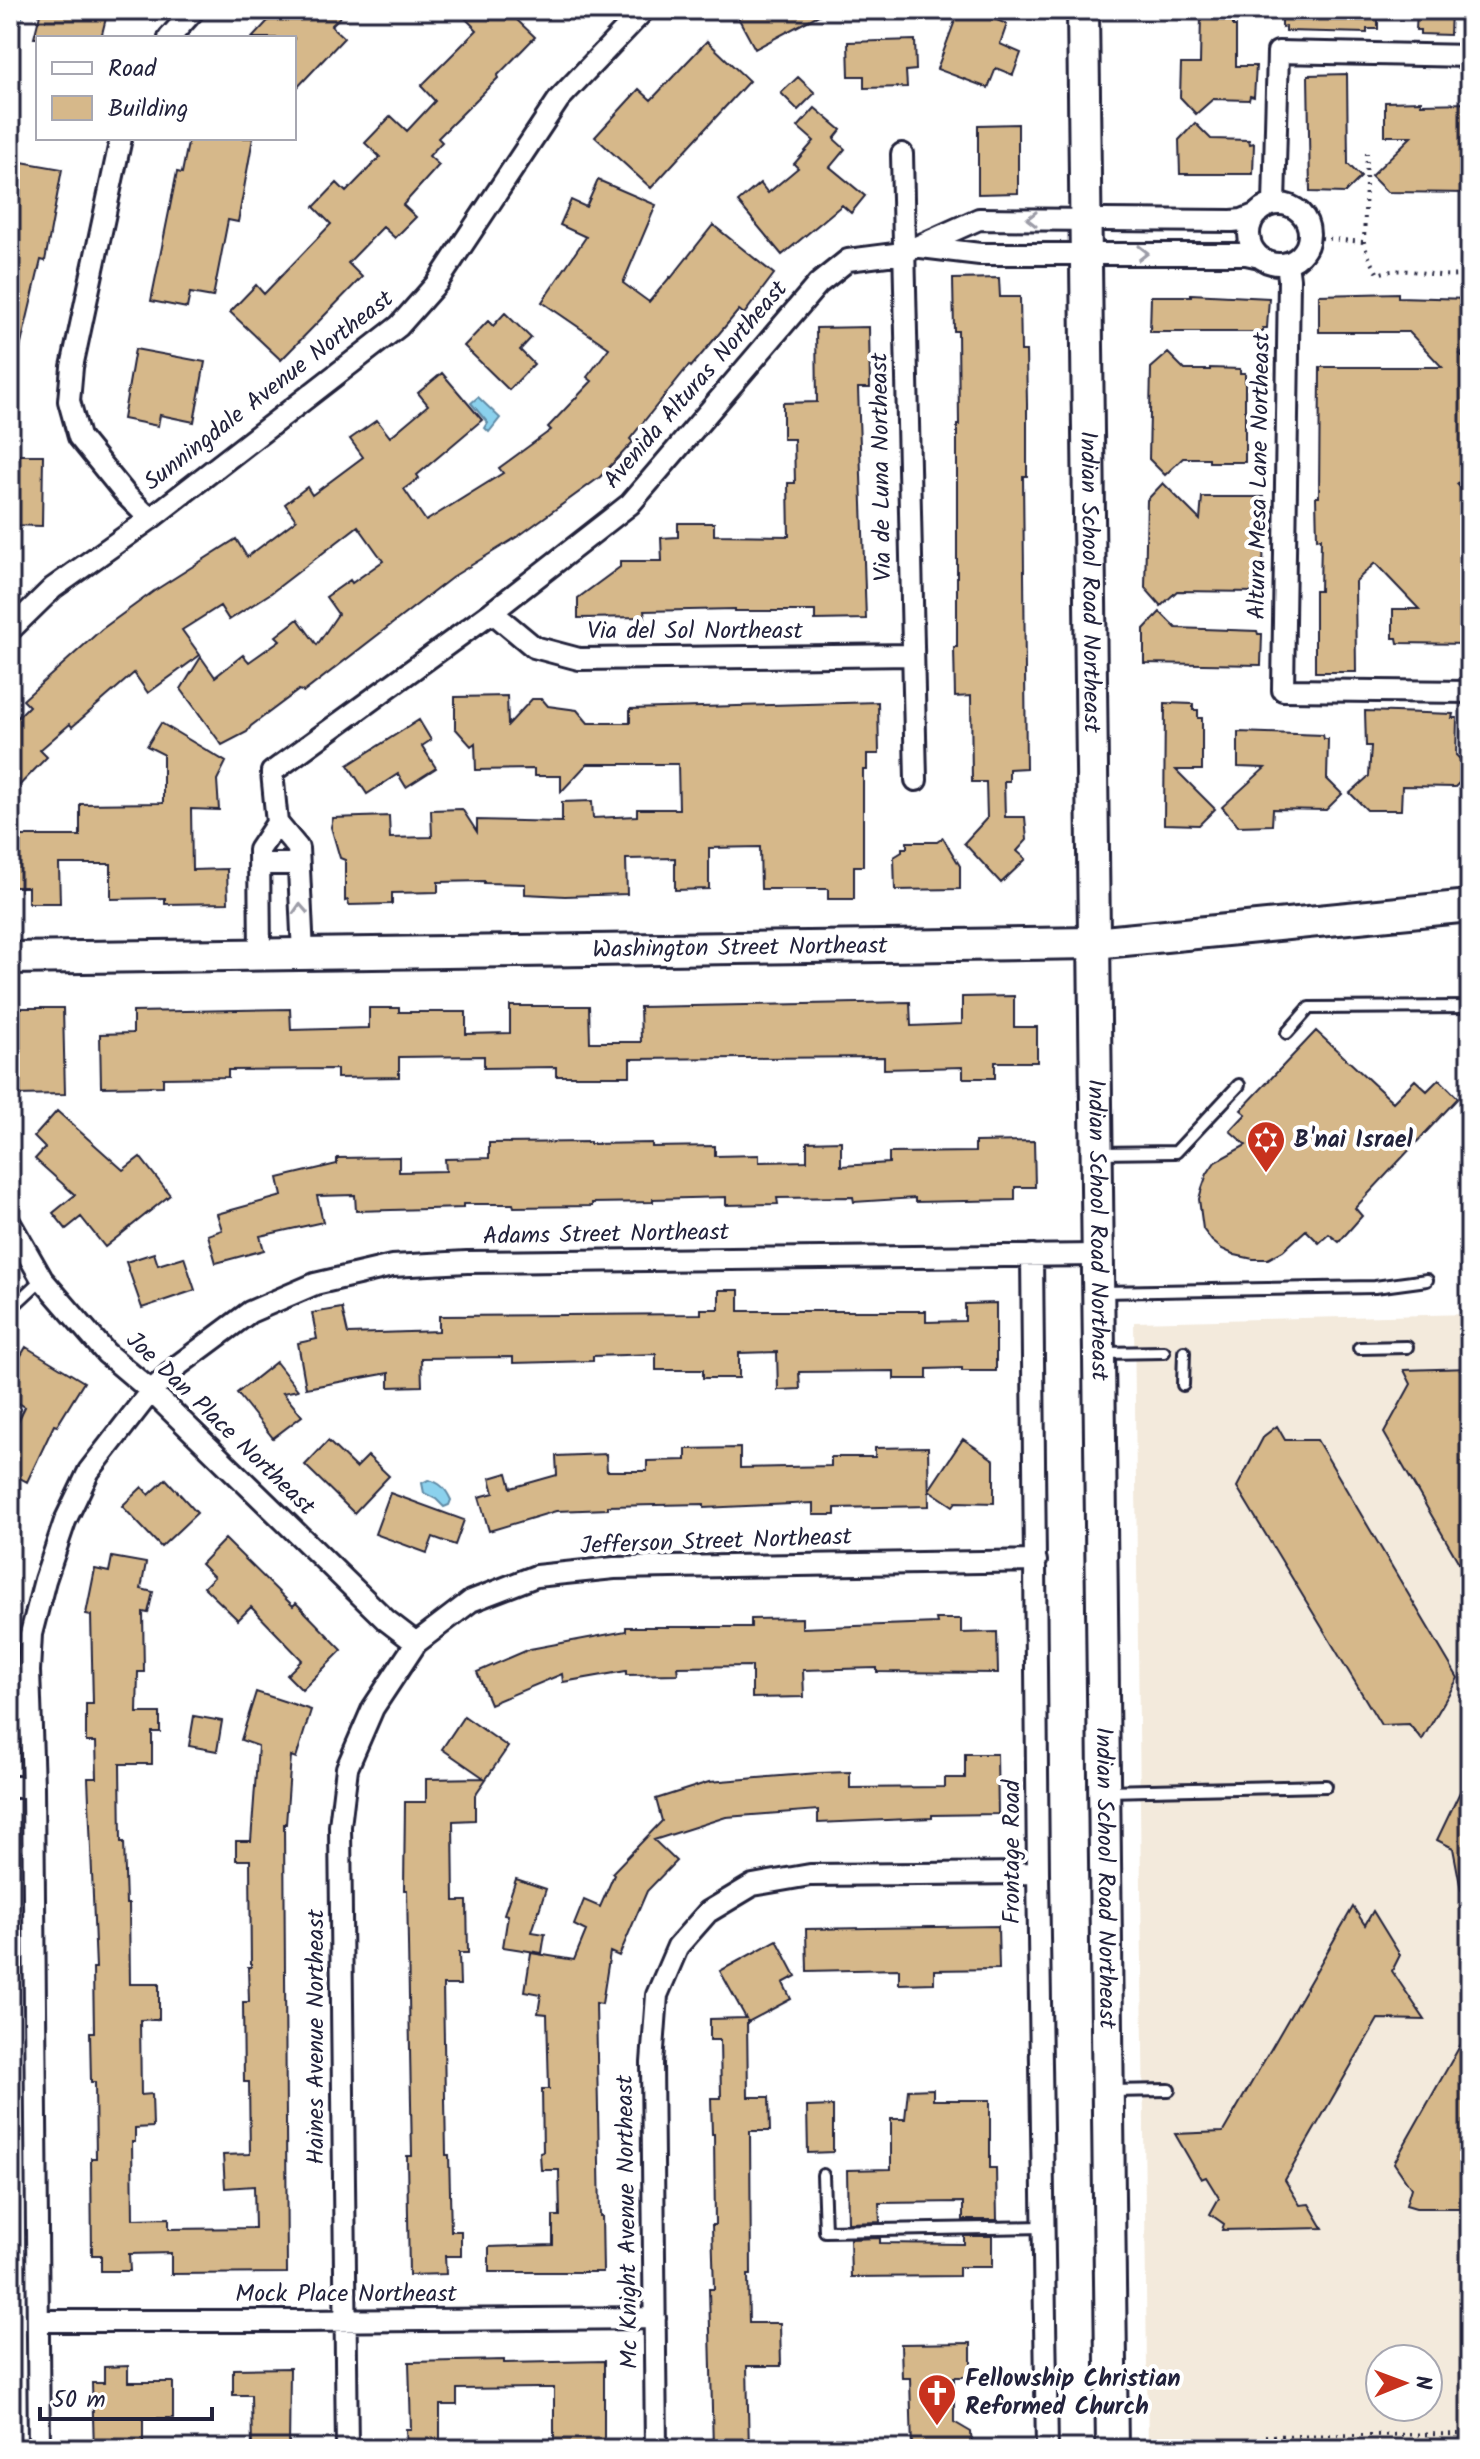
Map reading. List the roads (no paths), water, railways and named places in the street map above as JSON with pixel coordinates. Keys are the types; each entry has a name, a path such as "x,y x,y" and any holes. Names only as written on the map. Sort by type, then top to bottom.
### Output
{"street":[{"path":"171,36 194,10"},
{"name":"Sunningdale Avenue Northeast","path":"10,630 53,588 150,519 399,326 437,283 559,99 644,10"},
{"name":"Indian School Road Northeast","path":"1083,10 1112,2449"},
{"path":"1266,209 1278,52 1470,56"},
{"path":"121,140 72,367 69,401 79,437 126,495 150,519"},
{"name":"Via de Luna Northeast","path":"902,154 912,250 912,655 916,780"},
{"path":"912,250 980,254 1246,254 1278,264 1287,263 1303,252 1309,234 1302,215 1294,208 1285,204 1266,209 1251,222 1250,241 1260,257"},
{"name":"Avenida Alturas Northeast","path":"303,954 298,848 277,823 272,772 492,612 630,504 818,284 848,260 912,250 979,219 1232,221 1266,209"},
{"name":"Altura Mesa Lane Northeast","path":"1287,263 1283,690 1470,692"},
{"name":"Via del Sol Northeast","path":"492,612 534,647 579,659 912,655"},
{"path":"260,954 259,850 277,823"},
{"path":"260,864 298,864"},
{"name":"Washington Street Northeast","path":"10,958 1094,943 1470,906"},
{"name":"Joe Dan Place Northeast","path":"10,1223 42,1279 106,1353 151,1391 386,1620 416,1643"},
{"name":"Frontage Road","path":"1032,1255 1047,2449"},
{"name":"Adams Street Northeast","path":"39,2449 31,1634 65,1521 89,1471 151,1391 180,1364 250,1312 315,1284 392,1266 467,1262 1098,1255"},
{"name":"Jefferson Street Northeast","path":"416,1643 471,1601 536,1576 614,1568 1036,1561"},
{"name":"Haines Avenue Northeast","path":"347,2449 340,1826 347,1768 373,1708 416,1643"},
{"path":"10,1787 33,1787"},
{"name":"Mc Knight Avenue Northeast","path":"656,2449 652,2063 657,1995 678,1946 708,1912 753,1885 810,1875 1038,1873"},
{"name":"Mock Place Northeast","path":"38,2321 655,2318"}],"lane":[{"path":"1287,1033 1309,1008 1470,1007"},
{"path":"1096,1153 1176,1152 1239,1085"},
{"path":"10,1309 42,1279"},
{"path":"1098,1292 1375,1287 1427,1280"},
{"path":"1359,1348 1407,1347"},
{"path":"1099,1353 1164,1352"},
{"path":"1183,1385 1184,1352"},
{"path":"1104,1791 1326,1786"},
{"path":"1108,2091 1169,2090"},
{"path":"823,2175 825,2231 1043,2227"}],"water":[{"path":"10,10 23,12 14,49 10,48"},
{"path":"478,397 500,418 489,432 485,428 488,423 471,403"},
{"path":"428,1480 445,1489 451,1500 449,1505 444,1507 424,1493 422,1483"}],"place":[{"name":"B'nai Israel","path":"1266,1174"},
{"name":"Fellowship Christian Reformed Church","path":"937,2427"}]}
